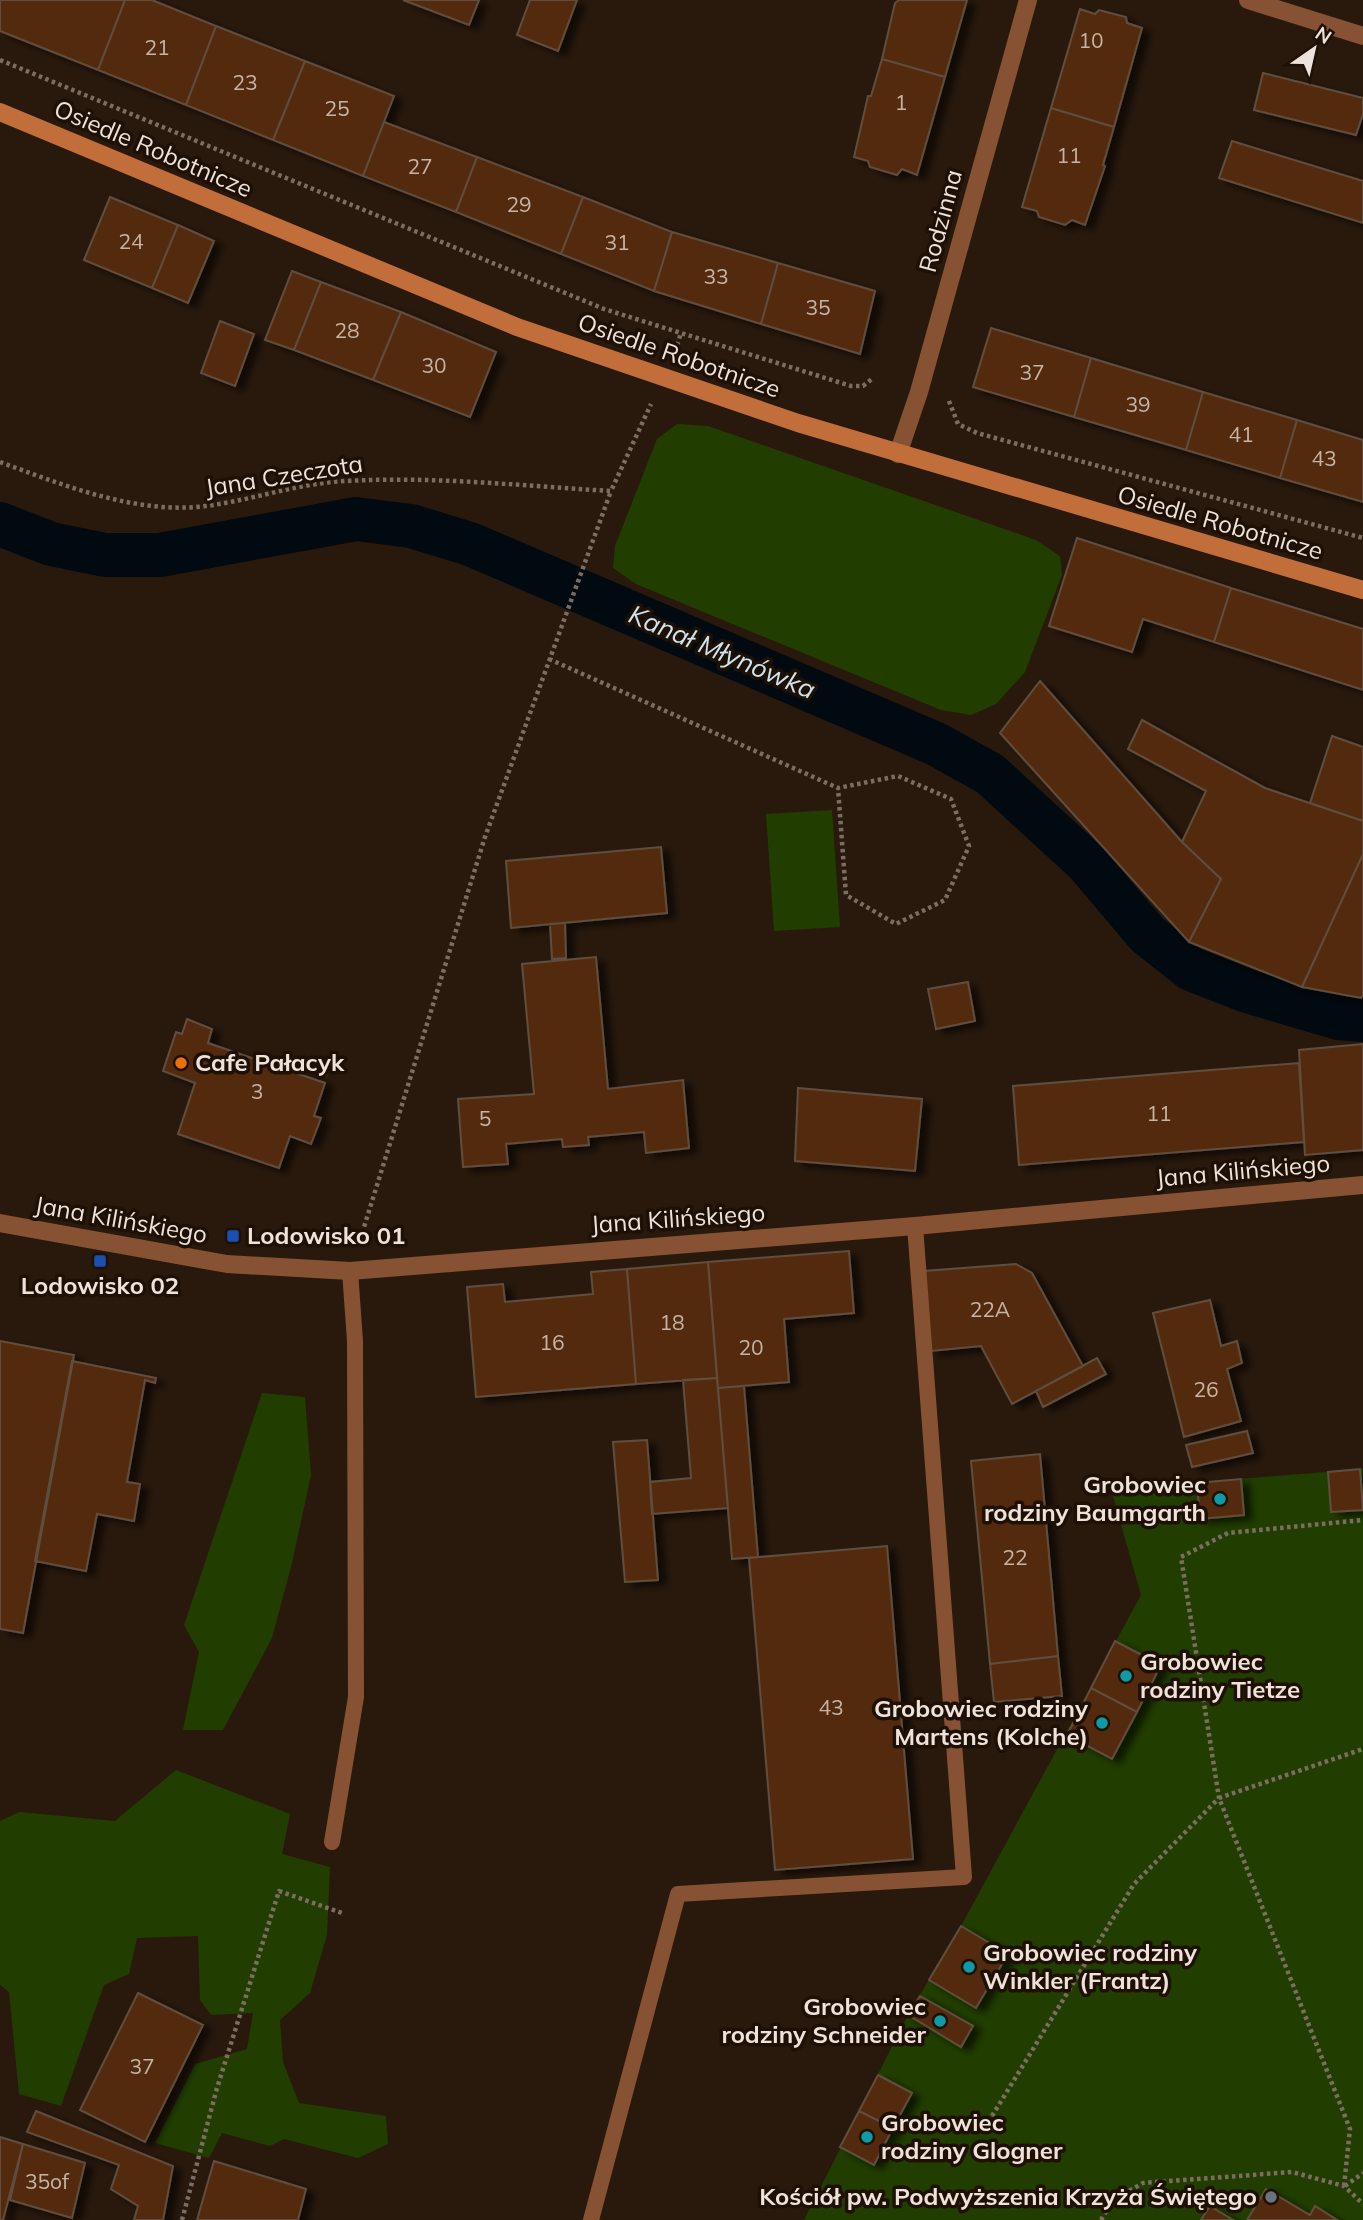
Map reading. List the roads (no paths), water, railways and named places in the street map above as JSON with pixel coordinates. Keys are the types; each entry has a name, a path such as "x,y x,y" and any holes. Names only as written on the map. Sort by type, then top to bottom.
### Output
{"street":[{"name":"Rodzinna","path":"898,454 919,392 1028,0"},
{"path":"1248,0 1363,36"},
{"name":"Osiedle Robotnicze","path":"0,111 517,327 898,454 1363,590"},
{"name":"Jana Kilińskiego","path":"0,1223 227,1264 350,1271 915,1226 1363,1185"}],"lane":[{"path":"591,2220 678,1894 964,1877 915,1226"},
{"path":"332,1842 356,1697 355,1351 350,1271"}],"waterway":[{"name":"Kanał Młynówka","path":"0,524 51,544 105,555 160,555 356,519 411,526 470,544 936,744 990,774 1086,862 1147,934 1191,969 1247,991 1338,1018 1363,1020"}],"place":[{"name":"Cafe Pałacyk","path":"181,1063"},
{"name":"Lodowisko 01","path":"233,1236"},
{"name":"Lodowisko 02","path":"100,1261"},
{"name":"Grobowiec rodziny Baumgarth","path":"1220,1499"},
{"name":"Grobowiec rodziny Tietze","path":"1126,1676"},
{"name":"Grobowiec rodziny Martens (Kolche)","path":"1102,1723"},
{"name":"Grobowiec rodziny Winkler (Frantz)","path":"969,1967"},
{"name":"Grobowiec rodziny Schneider","path":"940,2021"},
{"name":"Grobowiec rodziny Glogner","path":"867,2137"},
{"name":"Kościół pw. Podwyższenia Krzyża Świętego","path":"1271,2197"}]}
